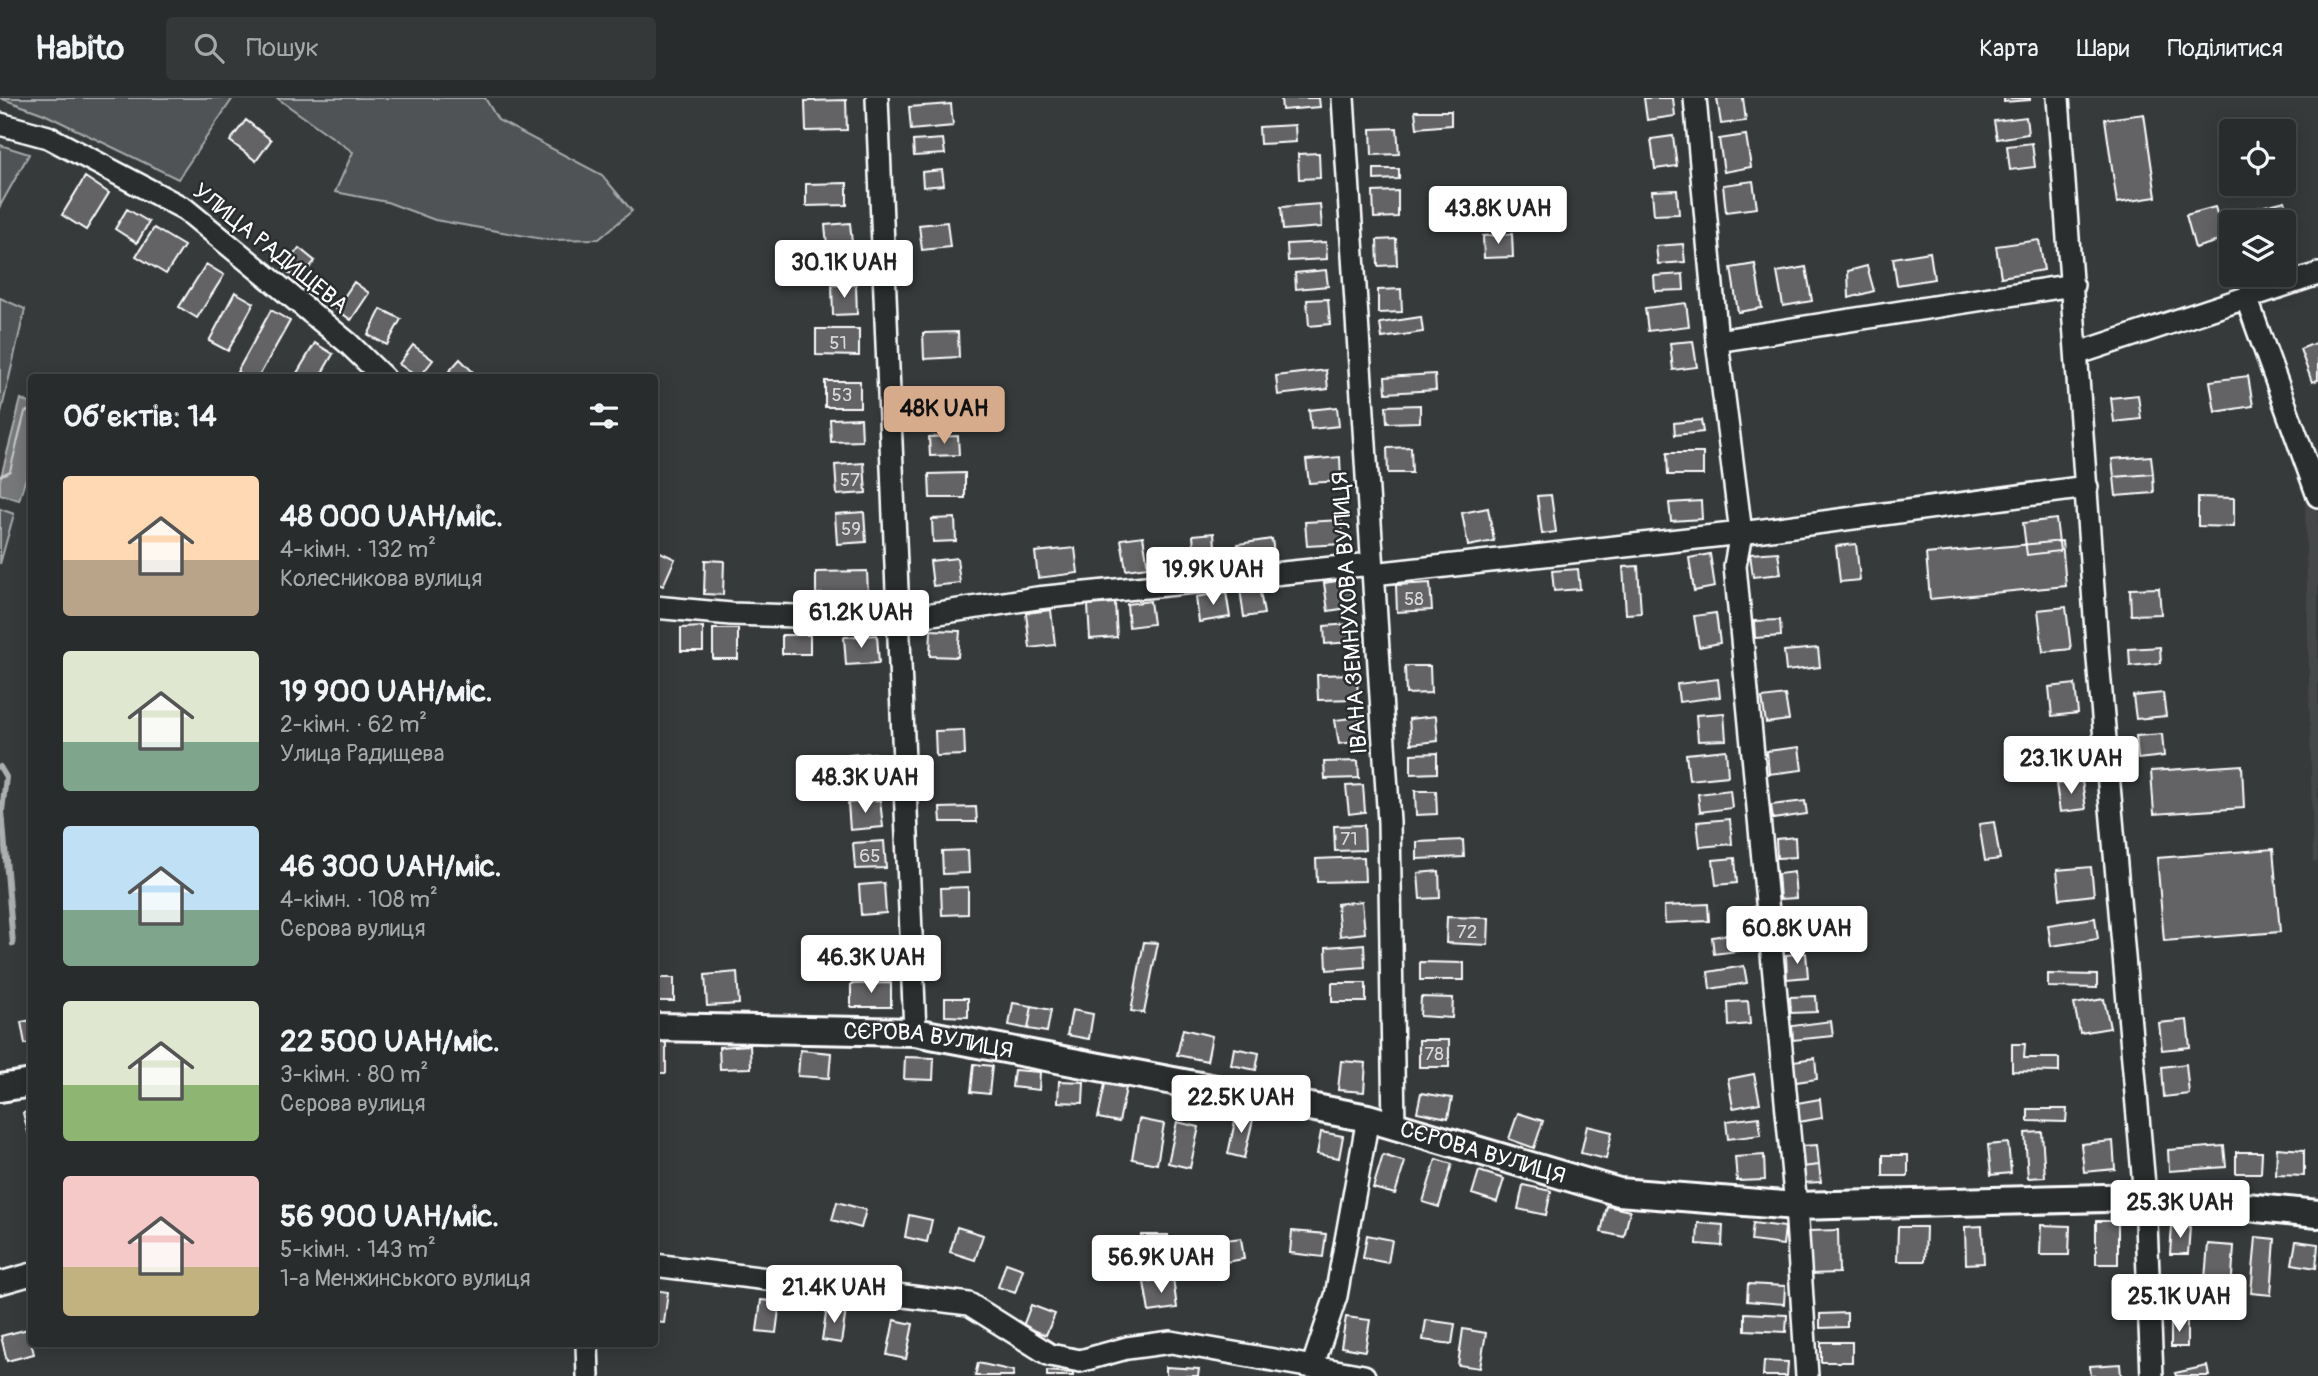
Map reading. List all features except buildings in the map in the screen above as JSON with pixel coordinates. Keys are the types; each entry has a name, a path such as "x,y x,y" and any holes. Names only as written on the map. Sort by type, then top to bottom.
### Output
{"street":[{"path":"877,98 915,1032"},
{"name":"ІВАНА ЗЕМНУХОВА ВУЛИЦЯ","path":"1343,98 1389,822 1394,1126"},
{"path":"1695,98 1717,341 1741,533 1735,566 1796,1206 1807,1376"},
{"path":"2058,98 2079,353 2098,659 2145,1197 2152,1376"},
{"name":"УЛИЦА РАДИЩЕВА","path":"0,124 48,137 185,209 348,343 380,374"},
{"path":"2079,353 2318,274"},
{"path":"1717,341 2073,285"},
{"path":"2246,298 2318,496"},
{"path":"658,607 731,614 900,619 1037,598 1741,533 2087,487"},
{"name":"СЄРОВА ВУЛИЦЯ","path":"658,1027 915,1032 1368,1118 1619,1192 1796,1206 2145,1197 2318,1214"},
{"path":"0,1088 28,1084"},
{"path":"1300,1368 1336,1296 1368,1118"},
{"path":"658,1265 969,1304 1050,1356 1080,1361 1127,1348 1171,1342 1300,1368 1364,1376"},
{"path":"0,1283 28,1275"},
{"path":"587,1347 588,1376"}],"shaded area":[{"path":"0,98 233,98 178,179 44,114"},
{"path":"277,98 485,98 498,120 602,175 632,211 599,239 548,240 435,220 387,202 335,192 353,152"},
{"path":"0,145 29,154 0,206"},
{"path":"0,298 25,309 0,417"},
{"path":"2318,499 2318,861 2313,862 2305,501"},
{"path":"0,509 14,514 0,564"}],"water":[{"path":"21,399 28,402 28,472 19,500 0,494 0,481"}],"waterway":[{"path":"0,767 6,777 2,811 13,944"}]}
